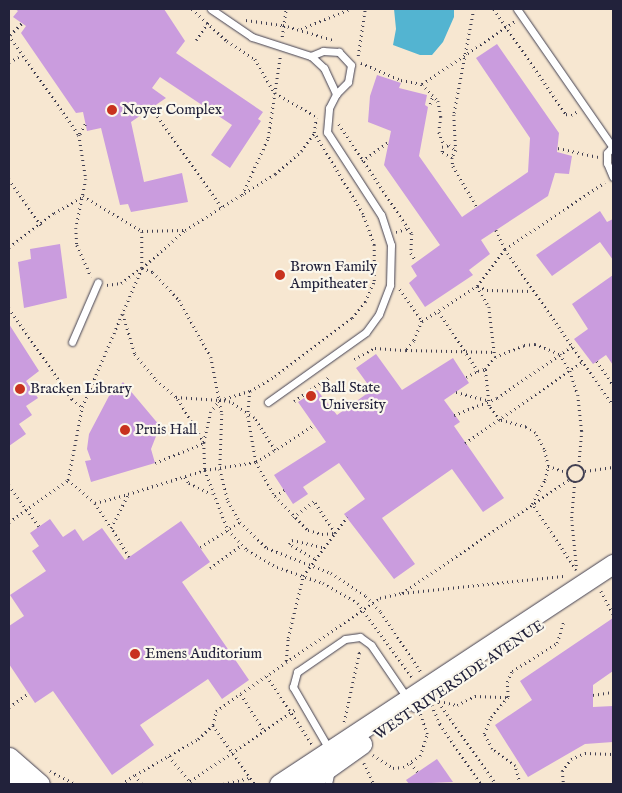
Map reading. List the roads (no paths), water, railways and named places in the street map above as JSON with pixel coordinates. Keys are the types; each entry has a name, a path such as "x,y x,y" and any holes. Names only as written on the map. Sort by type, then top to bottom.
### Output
{"street":[{"path":"419,706 613,564"},
{"name":"WEST RIVERSIDE AVENUE","path":"306,784 326,762 419,706 606,583"},
{"path":"9,757 43,777"},
{"path":"279,784 326,762"},
{"path":"9,778 16,784"}],"lane":[{"path":"211,9 252,37 311,56 324,68 336,94"},
{"path":"517,9 613,146 606,163 613,177"},
{"path":"268,402 366,332 379,314 390,285 391,245 381,215 328,132 329,108 336,94 348,82 351,74 346,56 331,50 311,56"},
{"path":"72,342 98,282"},
{"path":"326,762 293,687 297,672 345,639 360,637 371,644 419,706"}],"water":[{"path":"394,9 454,9 454,17 443,42 432,55 420,55 393,45 396,29"}],"place":[{"name":"Noyer Complex","path":"112,110"},
{"name":"Brown Family Ampitheater","path":"280,275"},
{"name":"Bracken Library","path":"20,389"},
{"name":"Ball State University","path":"311,396"},
{"name":"Pruis Hall","path":"125,430"},
{"name":"Emens Auditorium","path":"135,654"}]}
